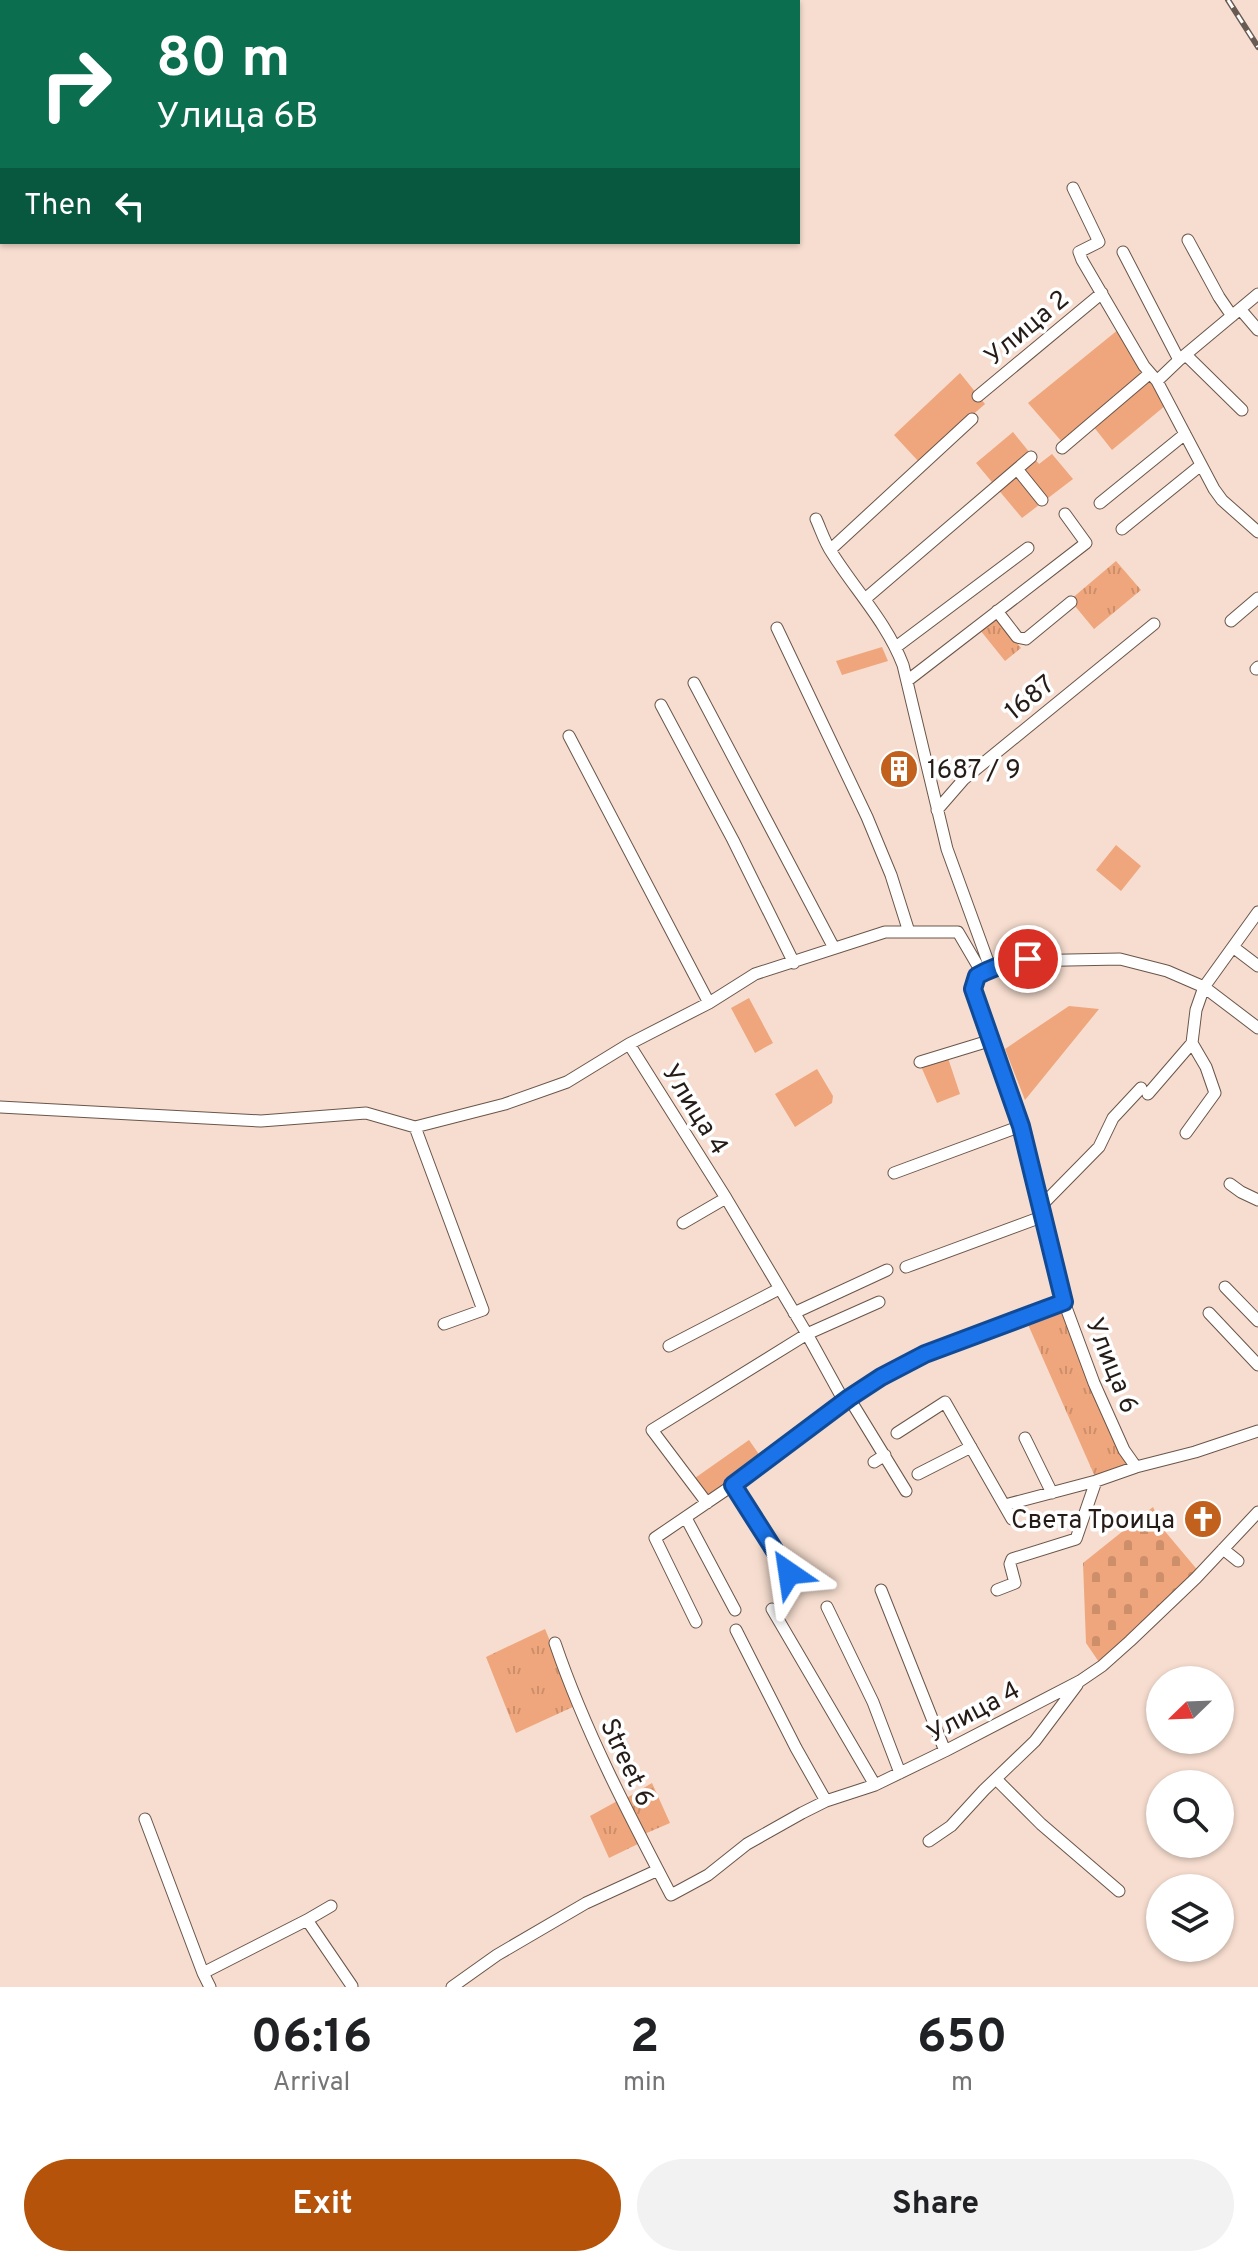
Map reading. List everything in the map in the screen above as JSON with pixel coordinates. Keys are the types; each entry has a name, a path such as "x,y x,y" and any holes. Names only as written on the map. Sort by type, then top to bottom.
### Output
{"street":[{"name":"Улица 2","path":"1073,188 1099,242 1079,252 1222,500 1258,532"},
{"path":"1188,240 1219,297 1258,330"},
{"path":"1123,252 1182,358 1242,410"},
{"name":"Улица 2","path":"978,396 1102,293"},
{"path":"1062,448 1182,358 1258,294"},
{"path":"830,550 972,419"},
{"path":"1100,503 1185,434"},
{"path":"865,599 1031,457"},
{"path":"1122,529 1201,465"},
{"path":"1017,469 1042,500"},
{"path":"907,681 1086,543 1065,514"},
{"path":"816,519 830,550 896,647 927,756 928,773 947,849 987,971"},
{"path":"896,647 1028,548"},
{"path":"1231,621 1258,598"},
{"path":"997,611 1017,637 1026,639 1071,602"},
{"name":"1687","path":"937,810 964,779 1154,624"},
{"path":"777,628 867,817 891,875 909,932"},
{"path":"694,683 834,948"},
{"path":"661,705 794,963"},
{"path":"569,736 709,1003"},
{"path":"1186,1133 1215,1093 1206,1067 1192,1043 1196,1010 1204,987 1258,912"},
{"path":"0,1107 261,1121 366,1113 415,1127 505,1104 567,1082 755,974 885,932 958,932 987,971"},
{"path":"1233,947 1258,966"},
{"path":"987,971 1028,959 1120,959 1167,971 1204,987 1258,1028"},
{"name":"Улица 6","path":"987,971 977,976 973,989 1021,1126 1064,1302 1094,1383 1124,1450 1136,1467"},
{"path":"920,1062 992,1040"},
{"path":"906,1267 1043,1211 1099,1147 1113,1118 1192,1043"},
{"name":"Улица 4","path":"629,1044 726,1198 847,1401 906,1491"},
{"path":"894,1173 1021,1126"},
{"path":"415,1127 483,1310 444,1324"},
{"path":"1230,1184 1258,1200"},
{"path":"683,1223 726,1198"},
{"path":"794,1313 887,1270"},
{"path":"1225,1287 1258,1321"},
{"path":"669,1346 779,1289"},
{"path":"707,1503 652,1430 807,1334 879,1302"},
{"path":"696,1622 655,1538 881,1377 925,1354 1064,1302"},
{"path":"1209,1313 1258,1365"},
{"path":"897,1433 945,1402 1012,1519"},
{"path":"1005,1505 1096,1481 1258,1431"},
{"path":"1025,1438 1052,1493"},
{"path":"918,1474 971,1447"},
{"path":"874,1462 885,1455"},
{"path":"997,1590 1015,1583 1010,1564 1012,1559 1076,1539 1096,1481"},
{"path":"733,1485 789,1573"},
{"name":"Улица 4","path":"671,1895 708,1875 747,1844 826,1801 875,1785 1080,1681 1130,1641 1258,1512"},
{"path":"686,1518 735,1610"},
{"path":"1223,1549 1238,1561"},
{"path":"881,1590 945,1751"},
{"path":"827,1607 873,1702 900,1773"},
{"path":"772,1609 875,1785"},
{"path":"736,1630 826,1801"},
{"name":"Street 6","path":"555,1643 610,1776 671,1895"},
{"path":"929,1841 951,1826 1035,1741 1080,1681"},
{"path":"997,1780 1041,1824 1119,1891"},
{"path":"145,1819 210,1987"},
{"path":"452,1987 497,1955 586,1903 658,1870"},
{"path":"203,1973 331,1906"},
{"path":"307,1920 352,1986"}],"green space":[{"path":"1119,329 1146,375 1063,443 1028,403"},
{"path":"960,373 985,404 919,462 894,435"},
{"path":"1147,379 1154,382 1166,405 1112,450 1093,426"},
{"path":"1013,432 1039,464 1052,454 1073,479 1022,518 976,463"},
{"path":"1116,561 1141,590 1094,629 1070,600"},
{"path":"997,617 1021,648 1005,661 980,630"},
{"path":"882,647 888,661 842,675 836,661"},
{"path":"1116,845 1141,866 1121,891 1096,870"},
{"path":"749,998 773,1043 755,1053 731,1008"},
{"path":"1069,1006 1099,1009 1025,1100 1005,1049"},
{"path":"947,1055 960,1094 937,1103 920,1064"},
{"path":"817,1069 833,1096 832,1103 795,1127 775,1094"},
{"path":"1056,1309 1063,1313 1128,1467 1096,1479 1026,1320"},
{"path":"749,1440 763,1460 709,1498 695,1478"},
{"path":"1153,1507 1163,1529 1200,1573 1101,1665 1086,1643 1083,1563"},
{"path":"545,1629 577,1705 516,1733 486,1657"},
{"path":"652,1783 670,1823 642,1835 625,1799"},
{"path":"619,1800 640,1843 609,1858 590,1816"}],"railway":[{"path":"1228,0 1258,47"}],"place":[{"name":"1687 / 9","path":"899,769"},
{"name":"Света Троица","path":"1203,1519"}],"route":[{"path":"789,1573 733,1485 881,1377 925,1354 1064,1302 1021,1126 973,989 977,976 982,973 1028,959"}]}
